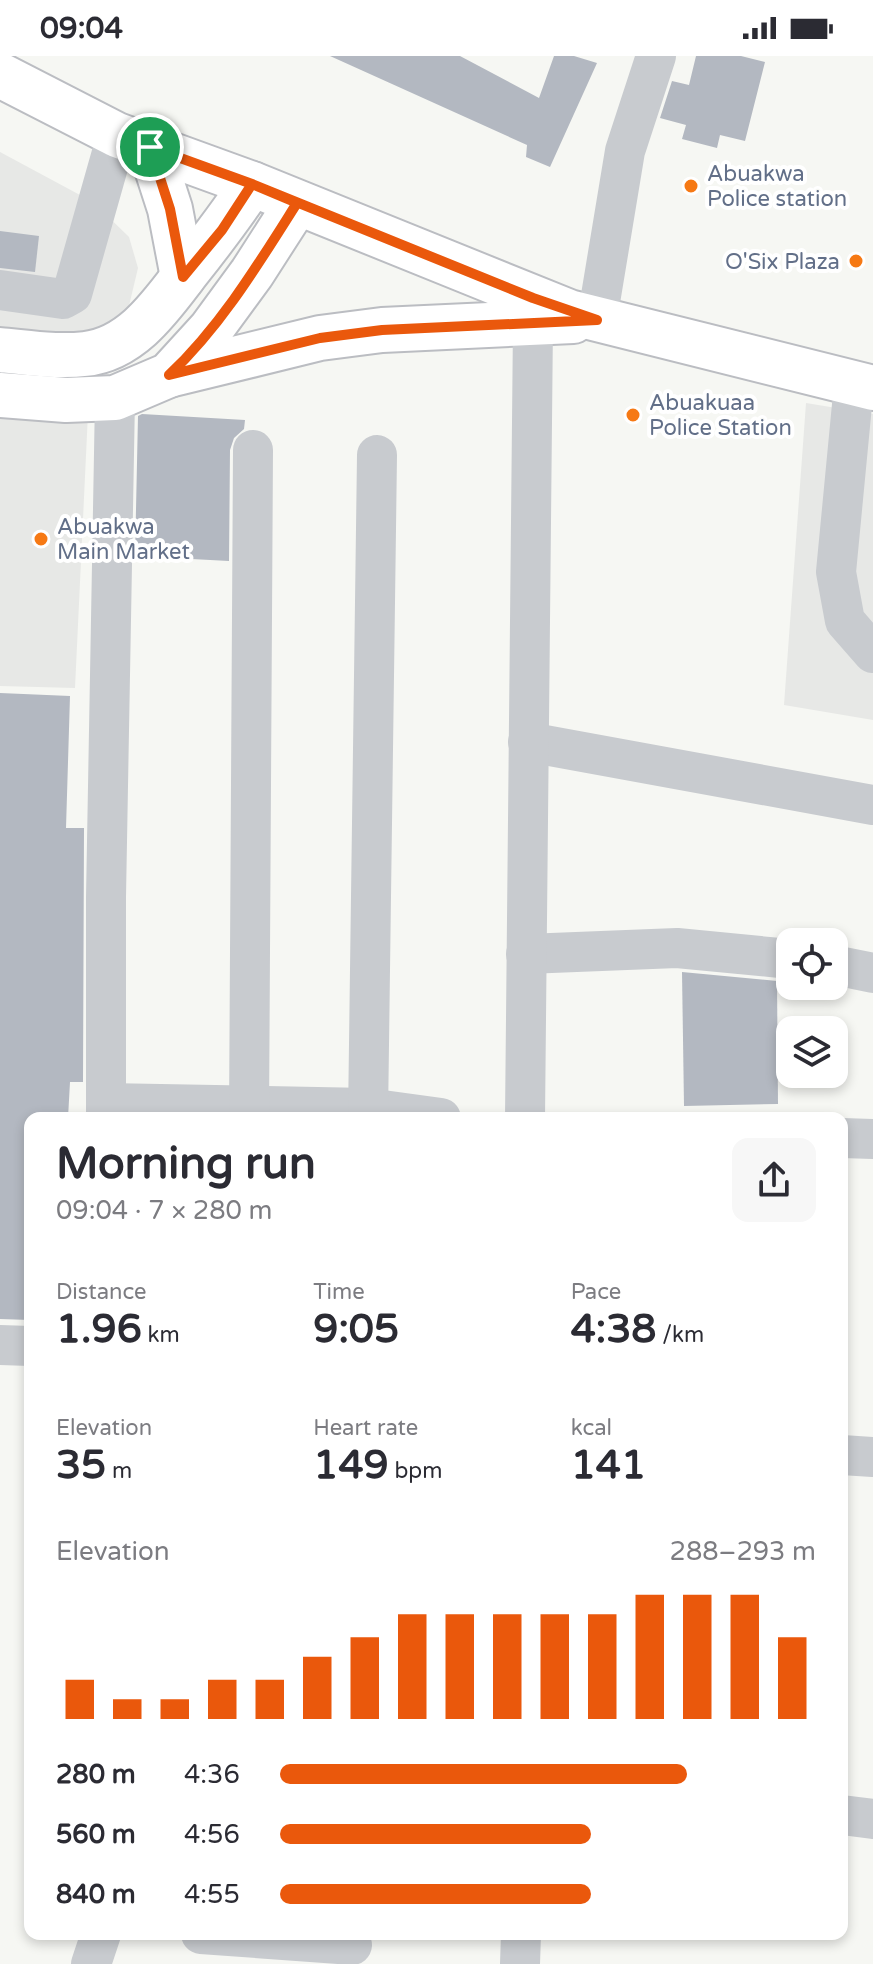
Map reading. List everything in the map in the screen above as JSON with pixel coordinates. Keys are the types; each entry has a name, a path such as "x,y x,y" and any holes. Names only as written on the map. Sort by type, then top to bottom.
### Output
{"main road":[{"path":"0,75 133,141 252,184 533,298 597,320 863,386"},
{"path":"133,141 170,209 183,277"},
{"path":"0,350 86,354 107,349 152,318 222,230 252,184"},
{"path":"169,375 211,329 297,203"},
{"path":"0,395 66,400 115,398 169,375 320,338 382,330 597,320"}],"street":[{"path":"597,320 625,151 656,56"},
{"path":"0,290 63,299 72,294 133,141"},
{"path":"525,1112 533,323"},
{"path":"863,386 836,572 845,621 873,653"},
{"path":"115,398 106,897 106,1111 250,1112 253,450"},
{"path":"368,1112 377,455"},
{"path":"528,742 873,805"},
{"path":"526,954 677,948 776,958"},
{"path":"848,968 873,973"},
{"path":"848,1138 873,1139"},
{"path":"0,1345 24,1346"},
{"path":"848,1455 873,1457"},
{"path":"848,1816 873,1819"},
{"path":"91,1964 99,1940"},
{"path":"283,1940 352,1945"},
{"path":"520,1964 521,1940"}],"shaded area":[{"path":"0,152 93,202 129,237 138,268 128,310 99,328 62,343 0,337"},
{"name":"Abuakwa Main Market","path":"0,384 89,392 75,688 0,686"},
{"path":"806,403 873,414 873,720 784,705"}],"building":[{"path":"330,56 460,56 539,98 554,56 574,56 597,63 550,167 526,157 527,145"},
{"path":"696,56 741,56 765,62 745,141 720,135 717,148 682,139 686,125 660,118 672,81 689,85"},
{"path":"0,231 39,236 35,272 0,268"},
{"path":"138,416 245,420 244,429 234,438 230,450 229,561 135,556"},
{"path":"0,693 70,696 66,828 84,828 83,1082 70,1082 68,1112 24,1112 24,1320 0,1319"},
{"path":"682,972 776,981 778,1104 684,1106"}],"place":[{"name":"Abuakwa Police station","path":"691,186"},
{"name":"O'Six Plaza","path":"856,261"},
{"name":"Abuakuaa Police Station","path":"633,415"},
{"name":"Abuakwa Main Market","path":"41,539"}],"route":[{"path":"150,147 170,209 183,277 222,230 252,184 297,203 211,329 169,375 320,338 382,330 597,320 569,312 252,184 150,147"}]}
